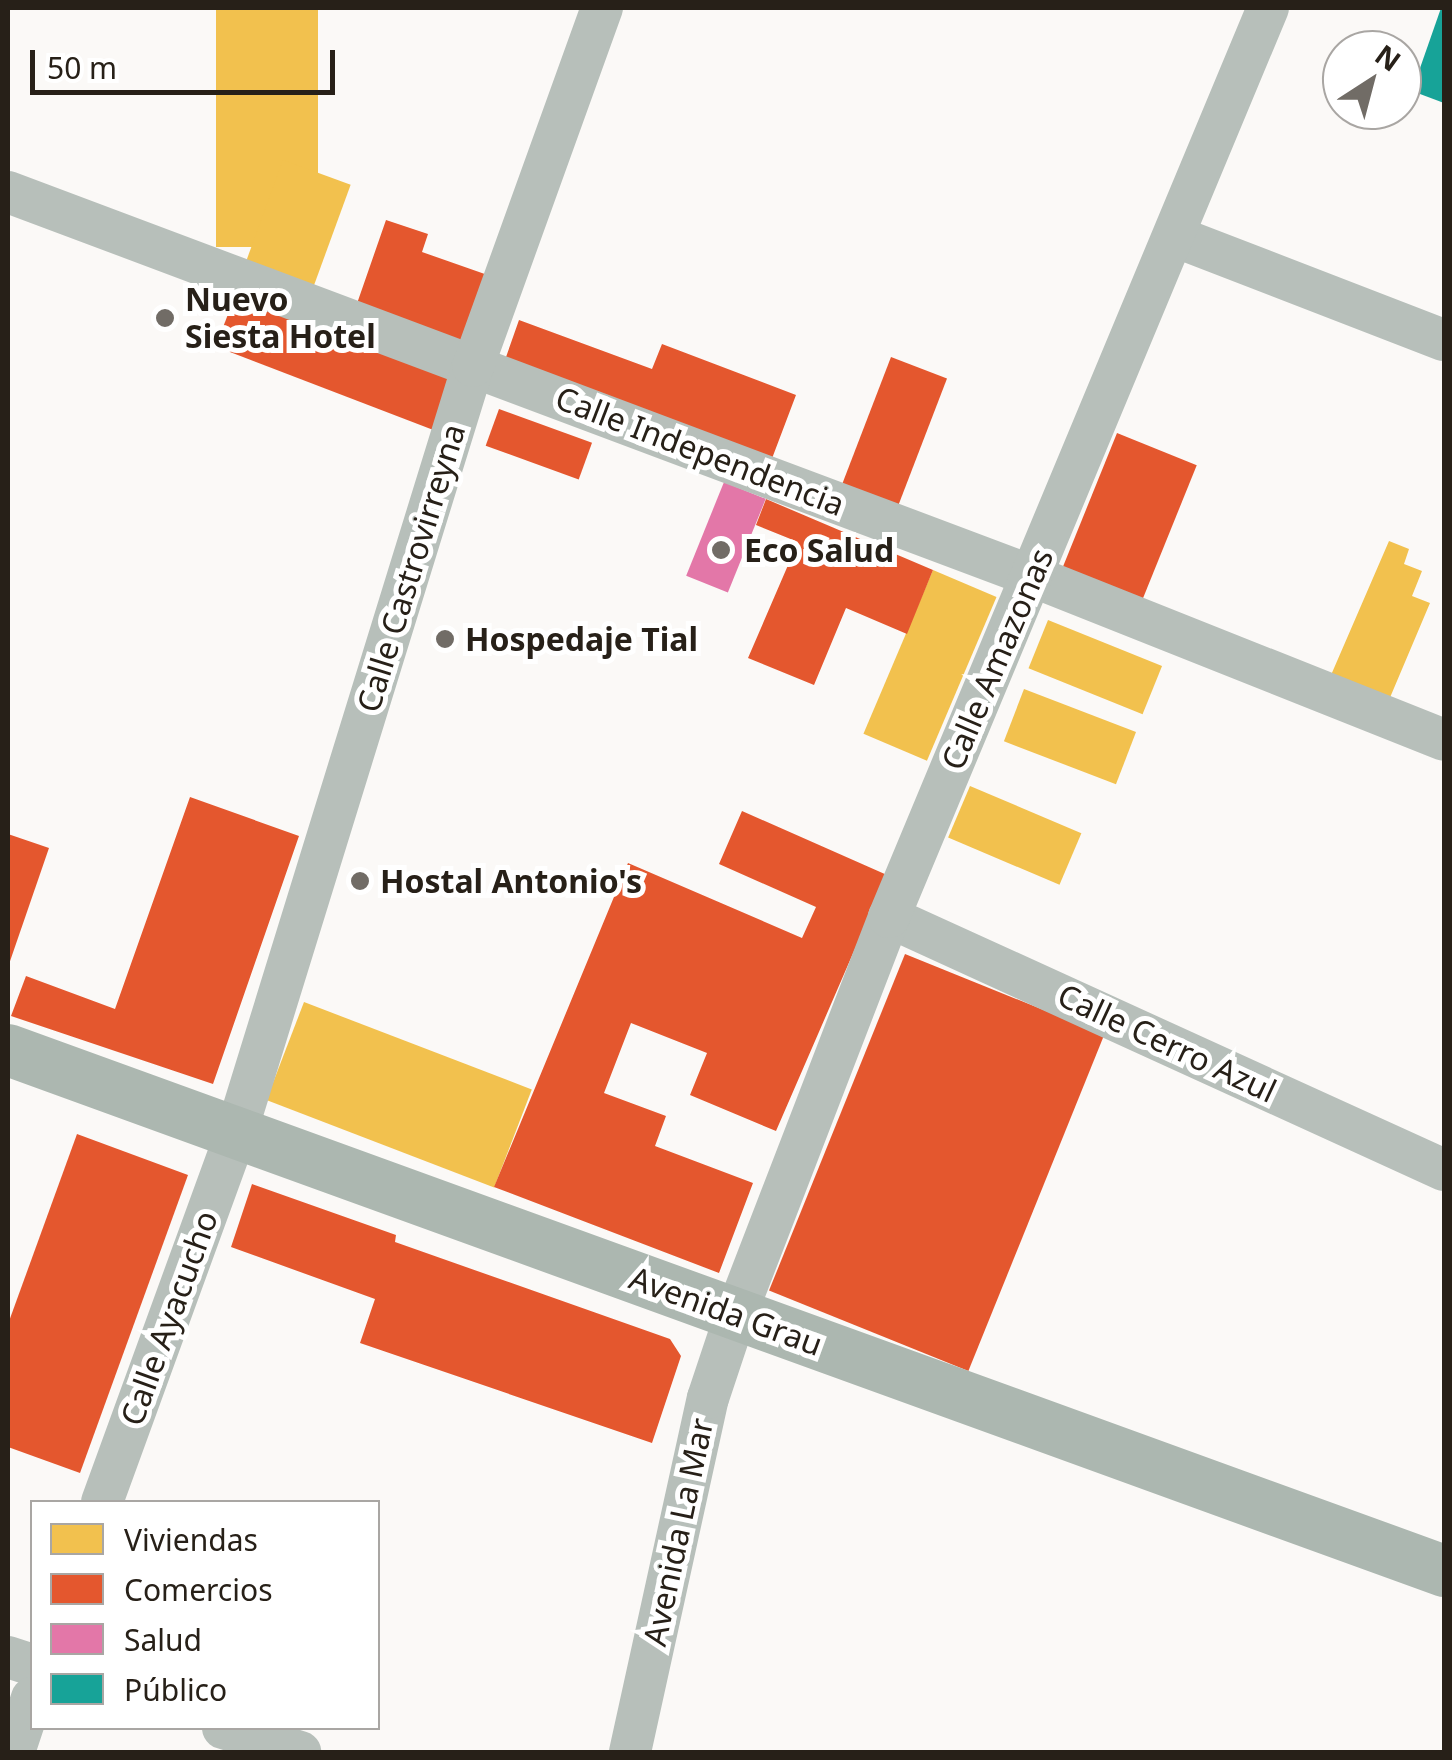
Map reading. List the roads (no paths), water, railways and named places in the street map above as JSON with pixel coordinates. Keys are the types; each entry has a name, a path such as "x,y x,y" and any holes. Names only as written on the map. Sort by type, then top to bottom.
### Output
{"main road":[{"name":"Avenida Grau","path":"8,1050 1444,1572"}],"street":[{"name":"Calle Castrovirreyna","path":"236,1133 473,366 602,8"},
{"name":"Calle Amazonas","path":"736,1314 889,916 1268,8"},
{"name":"Calle Independencia","path":"8,192 1032,576 1444,740"},
{"path":"1174,236 1444,340"},
{"name":"Calle Cerro Azul","path":"889,916 1444,1170"},
{"name":"Calle Ayacucho","path":"103,1500 236,1133"},
{"name":"Avenida La Mar","path":"630,1752 708,1398 736,1314"},
{"path":"14,1752 30,1704"},
{"path":"230,1730 300,1752"}],"place":[{"name":"Nuevo Siesta Hotel","path":"165,318"},
{"name":"Eco Salud","path":"721,550"},
{"name":"Hospedaje Tial","path":"445,639"},
{"name":"Hostal Antonio's","path":"360,881"}]}
